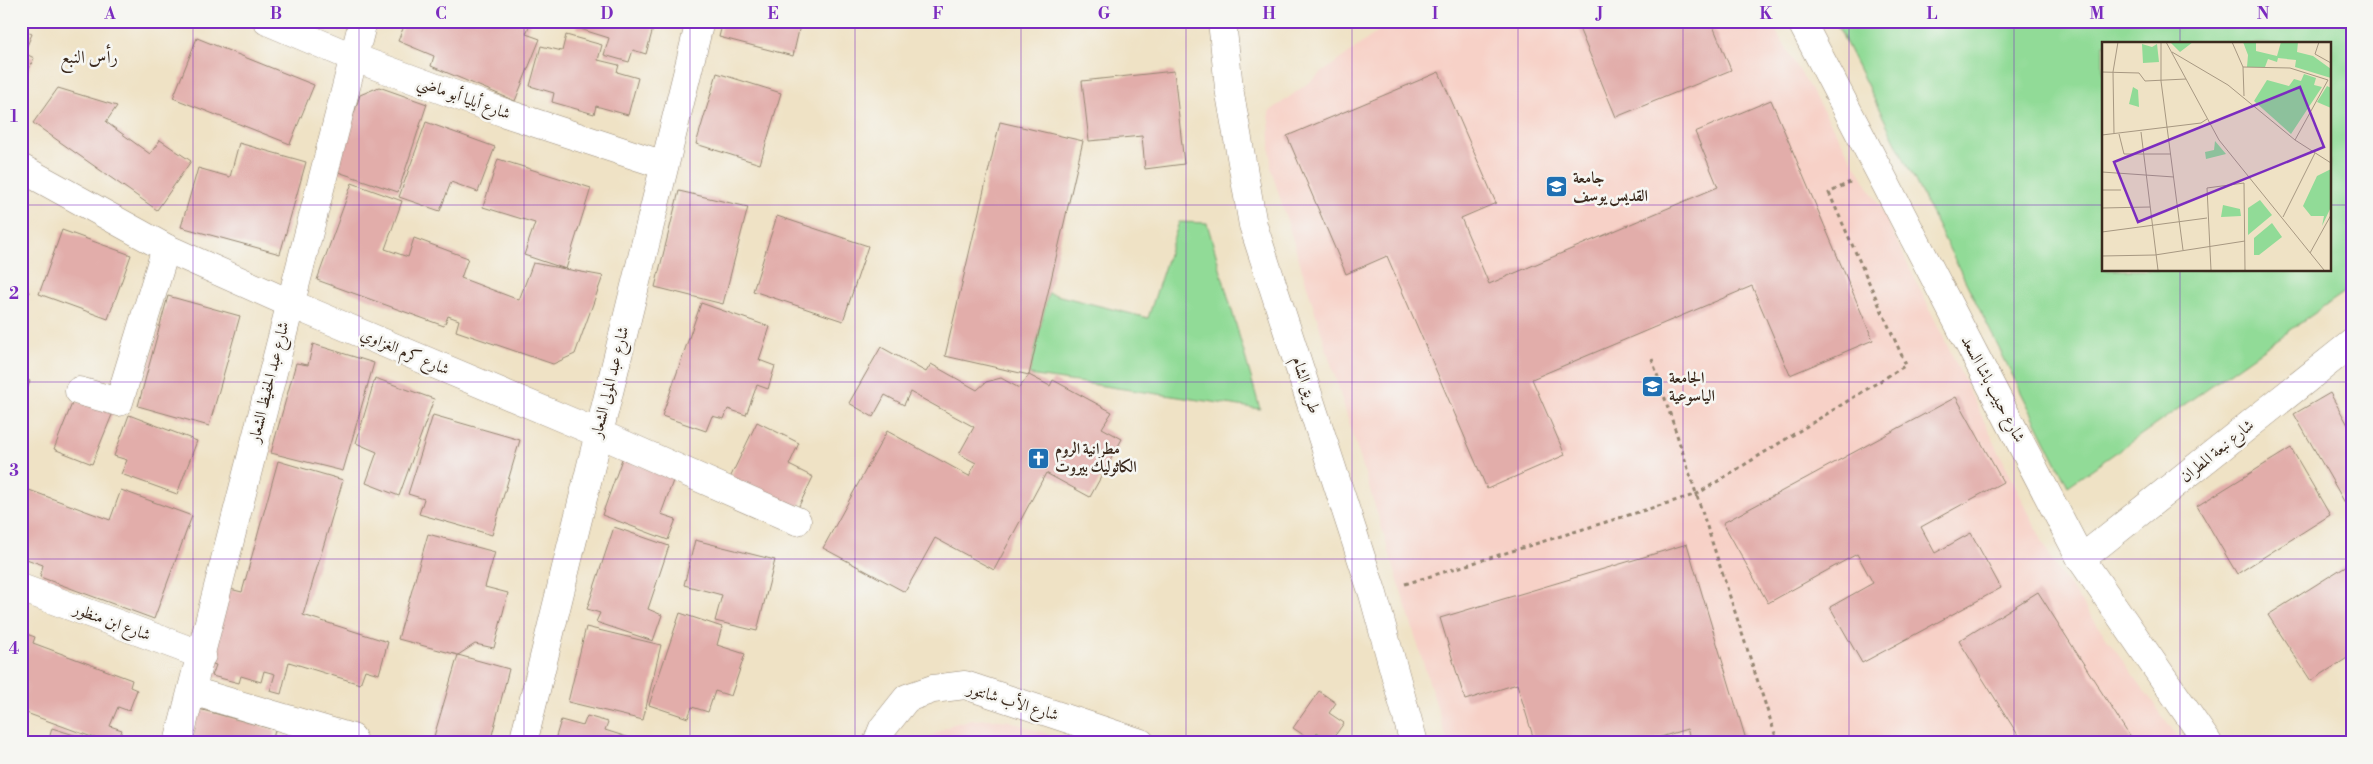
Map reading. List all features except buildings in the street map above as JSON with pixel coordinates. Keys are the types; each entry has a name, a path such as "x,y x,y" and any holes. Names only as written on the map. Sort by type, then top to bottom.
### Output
{"street":[{"name":"شارع أيليا أبو ماضي","path":"267,21 352,57 505,113 664,165"},
{"name":"شارع عبد الحفيظ الشعار","path":"178,743 202,655 289,303 362,21"},
{"name":"شارع عبد المولى الشعار","path":"523,743 700,21"},
{"name":"طريق الشام","path":"1222,21 1229,88 1253,225 1373,594 1414,743"},
{"name":"شارع حبيب باشا السعد","path":"1801,21 2081,558 2208,743"},
{"name":"شارع كرم الغزاوي","path":"21,168 166,248 289,303 598,433 797,521"},
{"path":"79,391 119,402 166,248"},
{"name":"شارع نبعة المطران","path":"2081,558 2352,343"},
{"name":"شارع ابن منظور","path":"21,588 202,655"},
{"name":"شارع الأب شانتور","path":"877,743 883,728 907,698 934,689 965,685 1141,743"},
{"path":"192,691 352,738"}],"path":[{"path":"1373,594 1696,494 1906,365 1829,193 1877,168"},
{"path":"1652,359 1778,743"}],"shaded area":[{"name":"الجامعة الياسوعية","path":"1392,21 1770,21 1879,205 2053,563 2182,743 1448,743 1271,169 1269,112"},
{"path":"990,719 1010,721 1071,743 923,743 953,724"}],"green space":[{"path":"1835,21 2352,21 2352,287 2068,486"},
{"path":"1179,222 1207,223 1260,409 1029,375 1048,293 1148,318"}],"place":[{"name":"جامعة القديس يوسف","path":"1557,187"},
{"name":"الجامعة الياسوعية","path":"1653,387"},
{"name":"مطرانية الروم الكاثوليك بيروت","path":"1039,458"}],"district":[{"name":"رأس النبع","path":"89,57"}]}
